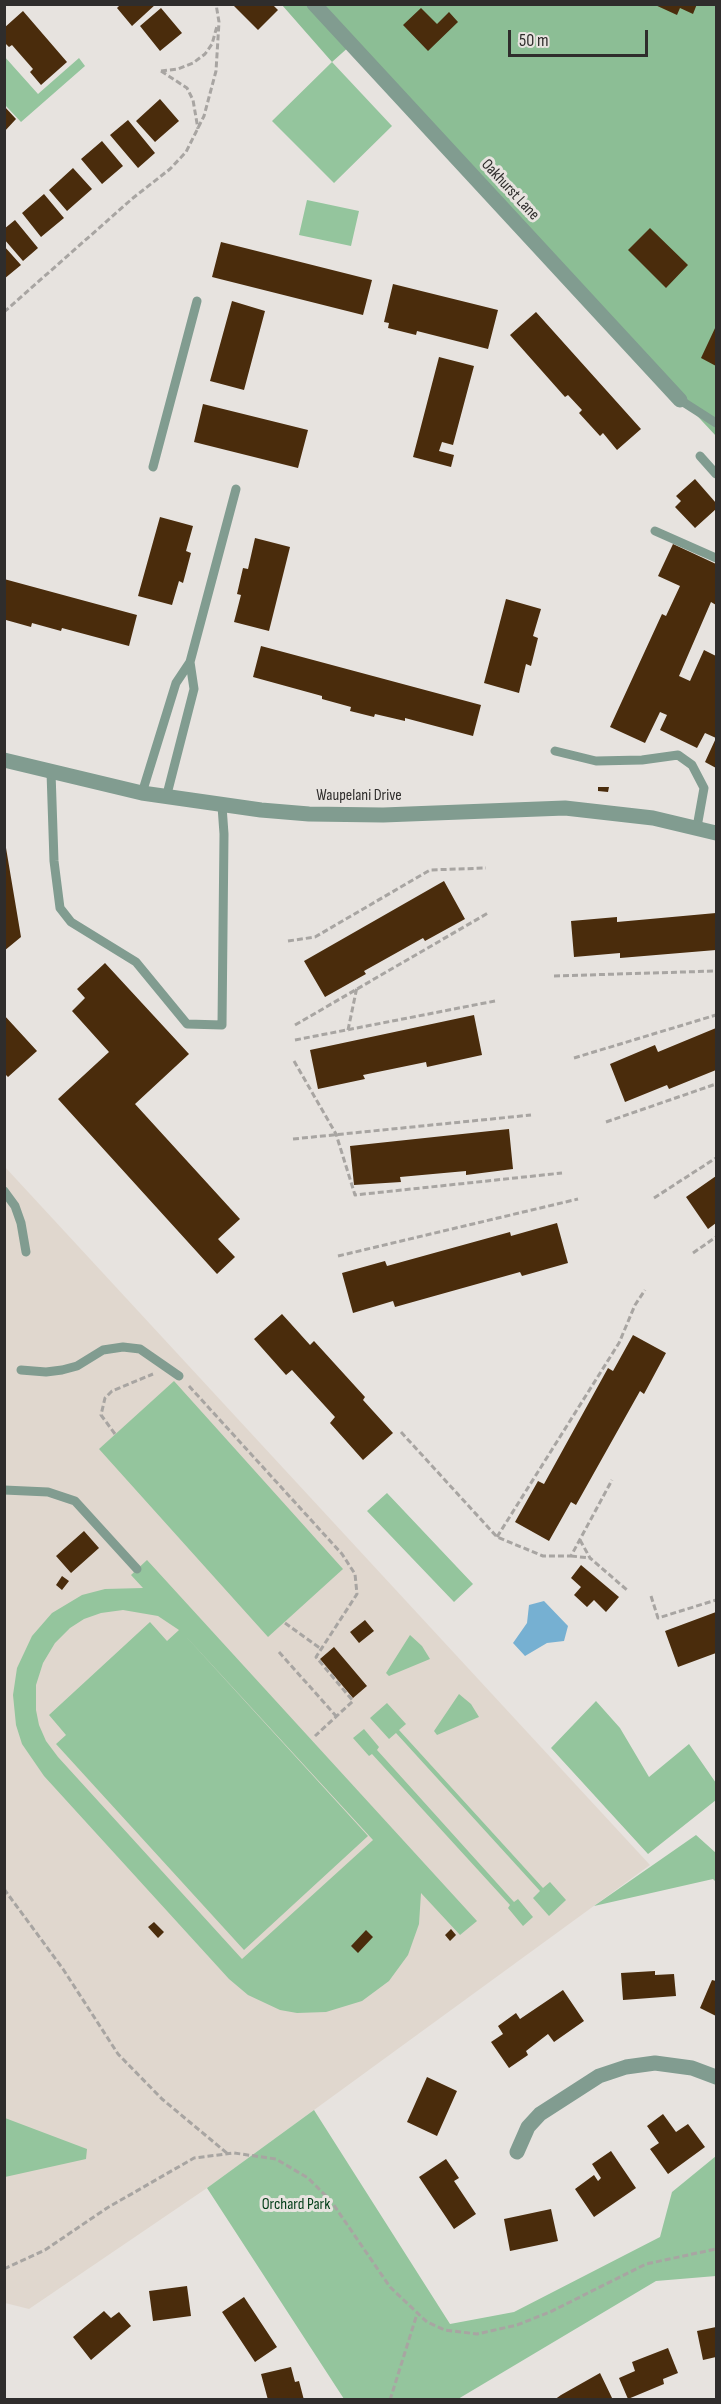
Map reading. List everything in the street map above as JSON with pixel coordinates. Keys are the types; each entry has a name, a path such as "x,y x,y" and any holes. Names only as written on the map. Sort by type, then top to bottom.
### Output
{"street":[{"name":"Oakhurst Lane","path":"314,4 680,400"},
{"name":"Waupelani Drive","path":"4,760 142,793 222,806 309,814 360,815 565,808 634,815 717,833"},
{"path":"517,2152 528,2127 540,2114 599,2076 626,2067 655,2063 692,2068 717,2077"}],"lane":[{"path":"153,467 197,301"},
{"path":"680,400 717,423"},
{"path":"700,456 717,474"},
{"path":"142,793 177,683 190,662 236,489"},
{"path":"655,531 717,558"},
{"path":"166,798 194,689 190,662"},
{"path":"555,751 596,761 642,760 678,755 692,765 704,788 697,827"},
{"path":"51,772 57,895 60,908 71,922 136,962 187,1024 222,1025 224,834 222,806"},
{"path":"4,1191 15,1206 21,1222 26,1252"},
{"path":"21,1370 46,1372 62,1370 77,1366 103,1350 123,1347 140,1349 179,1376"},
{"path":"4,1490 48,1492 75,1501 137,1569"}],"path":[{"path":"4,312 133,198 170,169 186,152 204,116 216,71 219,22 216,4"},
{"path":"198,131 193,100 187,88 161,71 178,69 193,63 205,54 212,44 219,22"},
{"path":"288,941 315,937 430,870 486,868"},
{"path":"295,1025 488,913"},
{"path":"554,976 717,971"},
{"path":"348,1030 357,987"},
{"path":"295,1040 495,1001"},
{"path":"574,1058 717,1015"},
{"path":"294,1060 336,1134 355,1195 561,1173"},
{"path":"606,1122 717,1084"},
{"path":"293,1138 531,1115"},
{"path":"654,1198 717,1158"},
{"path":"338,1256 578,1199"},
{"path":"693,1253 717,1237"},
{"path":"497,1537 619,1343 635,1305 645,1290"},
{"path":"115,1434 101,1415 105,1398 111,1391 166,1367"},
{"path":"179,1376 342,1554 356,1574 357,1594 316,1657 353,1701 315,1736"},
{"path":"401,1432 497,1537 543,1556 590,1558"},
{"path":"571,1556 612,1480"},
{"path":"580,1540 590,1558 627,1590"},
{"path":"651,1596 658,1618 717,1599"},
{"path":"285,1623 320,1650"},
{"path":"279,1652 336,1716"},
{"path":"4,1889 63,1969 118,2054 162,2099 228,2154"},
{"path":"4,2269 45,2250 107,2208 194,2158 228,2154 276,2159 308,2178 331,2201 390,2288 427,2322 445,2330 470,2334 493,2332 550,2312 646,2264 717,2249"},
{"path":"390,2400 417,2314"}],"shaded area":[{"path":"5,1167 650,1865 207,2188 29,2309 5,2303"}],"green space":[{"path":"282,5 716,5 716,436 351,45 332,62"},
{"path":"4,56 38,94 79,58 85,66 21,122 5,105"},
{"path":"332,62 392,126 334,183 272,121"},
{"path":"307,200 359,211 351,246 299,235"},
{"path":"174,1381 343,1569 268,1637 99,1449"},
{"path":"387,1493 473,1584 454,1602 367,1511"},
{"path":"147,1560 477,1921 460,1935 421,1893 419,1924 408,1955 389,1981 362,2001 326,2012 297,2013 280,2010 248,1995 229,1979 44,1776 22,1744 16,1725 13,1695 17,1668 32,1636 52,1613 82,1595 105,1589 143,1588 131,1575","holes":["123,1610 158,1616 179,1630 167,1641 150,1622 49,1715 66,1735 56,1744 244,1950 368,1836 180,1630 373,1840 242,1959 58,1757 46,1741 39,1725 36,1710 36,1685 43,1663 55,1643 70,1628 84,1619 101,1613"]},
{"path":"410,1635 422,1646 430,1659 389,1676 386,1673"},
{"path":"459,1694 471,1704 479,1717 437,1735 434,1731"},
{"path":"596,1701 620,1728 649,1777 689,1744 716,1783 716,1800 648,1854 551,1748"},
{"path":"387,1703 406,1724 399,1730 543,1888 550,1882 566,1900 549,1916 533,1898 540,1891 396,1733 389,1739 370,1718"},
{"path":"364,1729 379,1747 377,1750 514,1902 518,1899 533,1917 523,1926 508,1908 510,1905 372,1754 369,1756 353,1738"},
{"path":"696,1835 716,1853 716,1882 713,1879 594,1906"},
{"name":"Orchard Park","path":"314,2110 450,2324 514,2312 660,2237 672,2192 716,2156 716,2276 656,2281 458,2399 344,2399 207,2188"},
{"path":"5,2118 87,2149 86,2159 5,2177"}],"water":[{"path":"544,1601 568,1626 564,1641 547,1643 525,1656 513,1643 527,1623 529,1605"}],"building":[{"path":"121,4 156,4 132,26 117,8"},
{"path":"232,4 272,4 278,10 258,30"},
{"path":"653,4 697,4 693,14 680,8 677,15"},
{"path":"161,8 182,33 160,51 140,26"},
{"path":"421,8 437,24 449,12 458,22 428,51 403,25"},
{"path":"23,11 67,62 41,85 30,72 33,69 12,45 9,47 4,42 4,28"},
{"path":"160,99 179,121 155,142 136,121"},
{"path":"4,106 16,119 4,132"},
{"path":"128,120 155,153 138,168 110,135"},
{"path":"102,141 123,166 102,184 81,159"},
{"path":"73,168 92,189 67,211 49,190"},
{"path":"44,194 64,218 41,237 22,213"},
{"path":"15,220 38,248 23,261 4,239 4,229"},
{"path":"650,228 688,265 666,288 628,250"},
{"path":"221,242 372,280 363,315 212,277"},
{"path":"4,246 21,265 4,279"},
{"path":"393,284 498,310 488,349 417,331 416,335 388,328 389,323 384,322"},
{"path":"232,301 265,311 244,390 210,381"},
{"path":"536,312 641,429 617,450 603,433 600,436 579,413 582,410 568,395 565,397 510,335"},
{"path":"716,326 716,366 701,358"},
{"path":"439,357 474,366 453,445 442,442 439,451 454,455 451,467 413,457"},
{"path":"203,404 308,430 298,468 194,442"},
{"path":"695,479 716,503 716,509 695,528 675,507 681,501 676,496"},
{"path":"160,517 193,526 186,551 191,553 183,583 179,581 172,605 138,596"},
{"path":"255,538 290,547 269,631 234,622 241,595 237,594 243,568 248,569"},
{"path":"673,544 716,564 716,605 711,602 679,676 690,681 704,650 716,656 716,738 705,733 697,748 660,730 667,715 660,712 645,743 610,727 662,614 666,616 680,586 658,576"},
{"path":"4,579 137,615 129,646 62,628 61,631 32,623 31,627 6,620"},
{"path":"506,599 541,609 533,636 538,638 531,666 526,664 519,693 484,683"},
{"path":"261,646 481,705 473,736 405,718 405,721 350,711 351,707 322,699 322,696 253,677"},
{"path":"716,738 716,768 705,762"},
{"path":"598,787 609,787 608,792 598,791"},
{"path":"4,836 21,937 4,951"},
{"path":"444,881 465,919 425,941 423,938 364,971 366,974 325,997 304,961"},
{"path":"716,913 716,950 620,958 620,953 574,957 571,921 617,917 617,922"},
{"path":"105,963 189,1054 135,1104 240,1219 218,1239 235,1257 217,1274 58,1099 109,1052 72,1011 85,998 77,989"},
{"path":"4,1015 37,1051 8,1077 4,1073"},
{"path":"474,1015 482,1055 427,1067 426,1062 363,1075 365,1079 318,1089 310,1050"},
{"path":"716,1028 716,1070 669,1089 667,1085 625,1102 610,1064 655,1045 658,1052"},
{"path":"509,1129 513,1169 466,1175 466,1171 400,1177 401,1182 354,1185 350,1146"},
{"path":"716,1176 716,1223 708,1229 686,1197"},
{"path":"557,1223 568,1263 522,1276 520,1272 395,1307 393,1301 353,1313 342,1273 385,1261 387,1266 510,1232 511,1236"},
{"path":"282,1314 310,1345 314,1341 365,1397 363,1400 393,1433 363,1460 330,1423 335,1417 292,1370 286,1375 254,1339"},
{"path":"633,1335 666,1353 644,1394 640,1391 576,1505 571,1502 549,1541 515,1522 538,1481 544,1484 608,1368 613,1371"},
{"path":"84,1531 99,1548 71,1573 56,1556"},
{"path":"581,1565 619,1597 606,1612 594,1600 587,1607 574,1595 581,1587 571,1578"},
{"path":"62,1576 69,1581 62,1590 56,1585"},
{"path":"716,1612 716,1653 678,1667 665,1631"},
{"path":"365,1620 374,1631 359,1643 350,1632"},
{"path":"334,1647 367,1686 353,1698 320,1659"},
{"path":"154,1922 164,1932 158,1938 148,1927"},
{"path":"451,1929 456,1935 450,1941 445,1935"},
{"path":"366,1930 373,1937 358,1953 351,1946"},
{"path":"655,1971 655,1975 674,1974 676,1996 623,2000 621,1973"},
{"path":"712,1980 716,1981 716,2016 700,2008"},
{"path":"563,1990 584,2021 554,2042 548,2034 526,2051 528,2055 509,2068 491,2042 503,2034 498,2026 516,2013 520,2019"},
{"path":"427,2077 457,2091 437,2136 407,2122"},
{"path":"663,2114 676,2132 688,2124 705,2147 668,2174 650,2149 659,2143 647,2126"},
{"path":"611,2151 636,2188 594,2217 575,2189 594,2175 598,2181 601,2178 592,2164"},
{"path":"446,2159 459,2178 454,2181 476,2214 454,2229 419,2177"},
{"path":"551,2209 558,2241 510,2251 504,2219"},
{"path":"187,2286 191,2316 153,2321 149,2291"},
{"path":"244,2297 277,2347 255,2362 222,2312"},
{"path":"104,2311 111,2318 119,2312 131,2326 91,2360 73,2337"},
{"path":"716,2327 716,2357 703,2360 697,2331"},
{"path":"668,2348 678,2373 663,2379 664,2384 628,2399 619,2378 635,2371 632,2362"},
{"path":"291,2367 295,2382 299,2381 304,2400 268,2400 261,2374"},
{"path":"600,2373 613,2400 554,2400 561,2395"}]}
